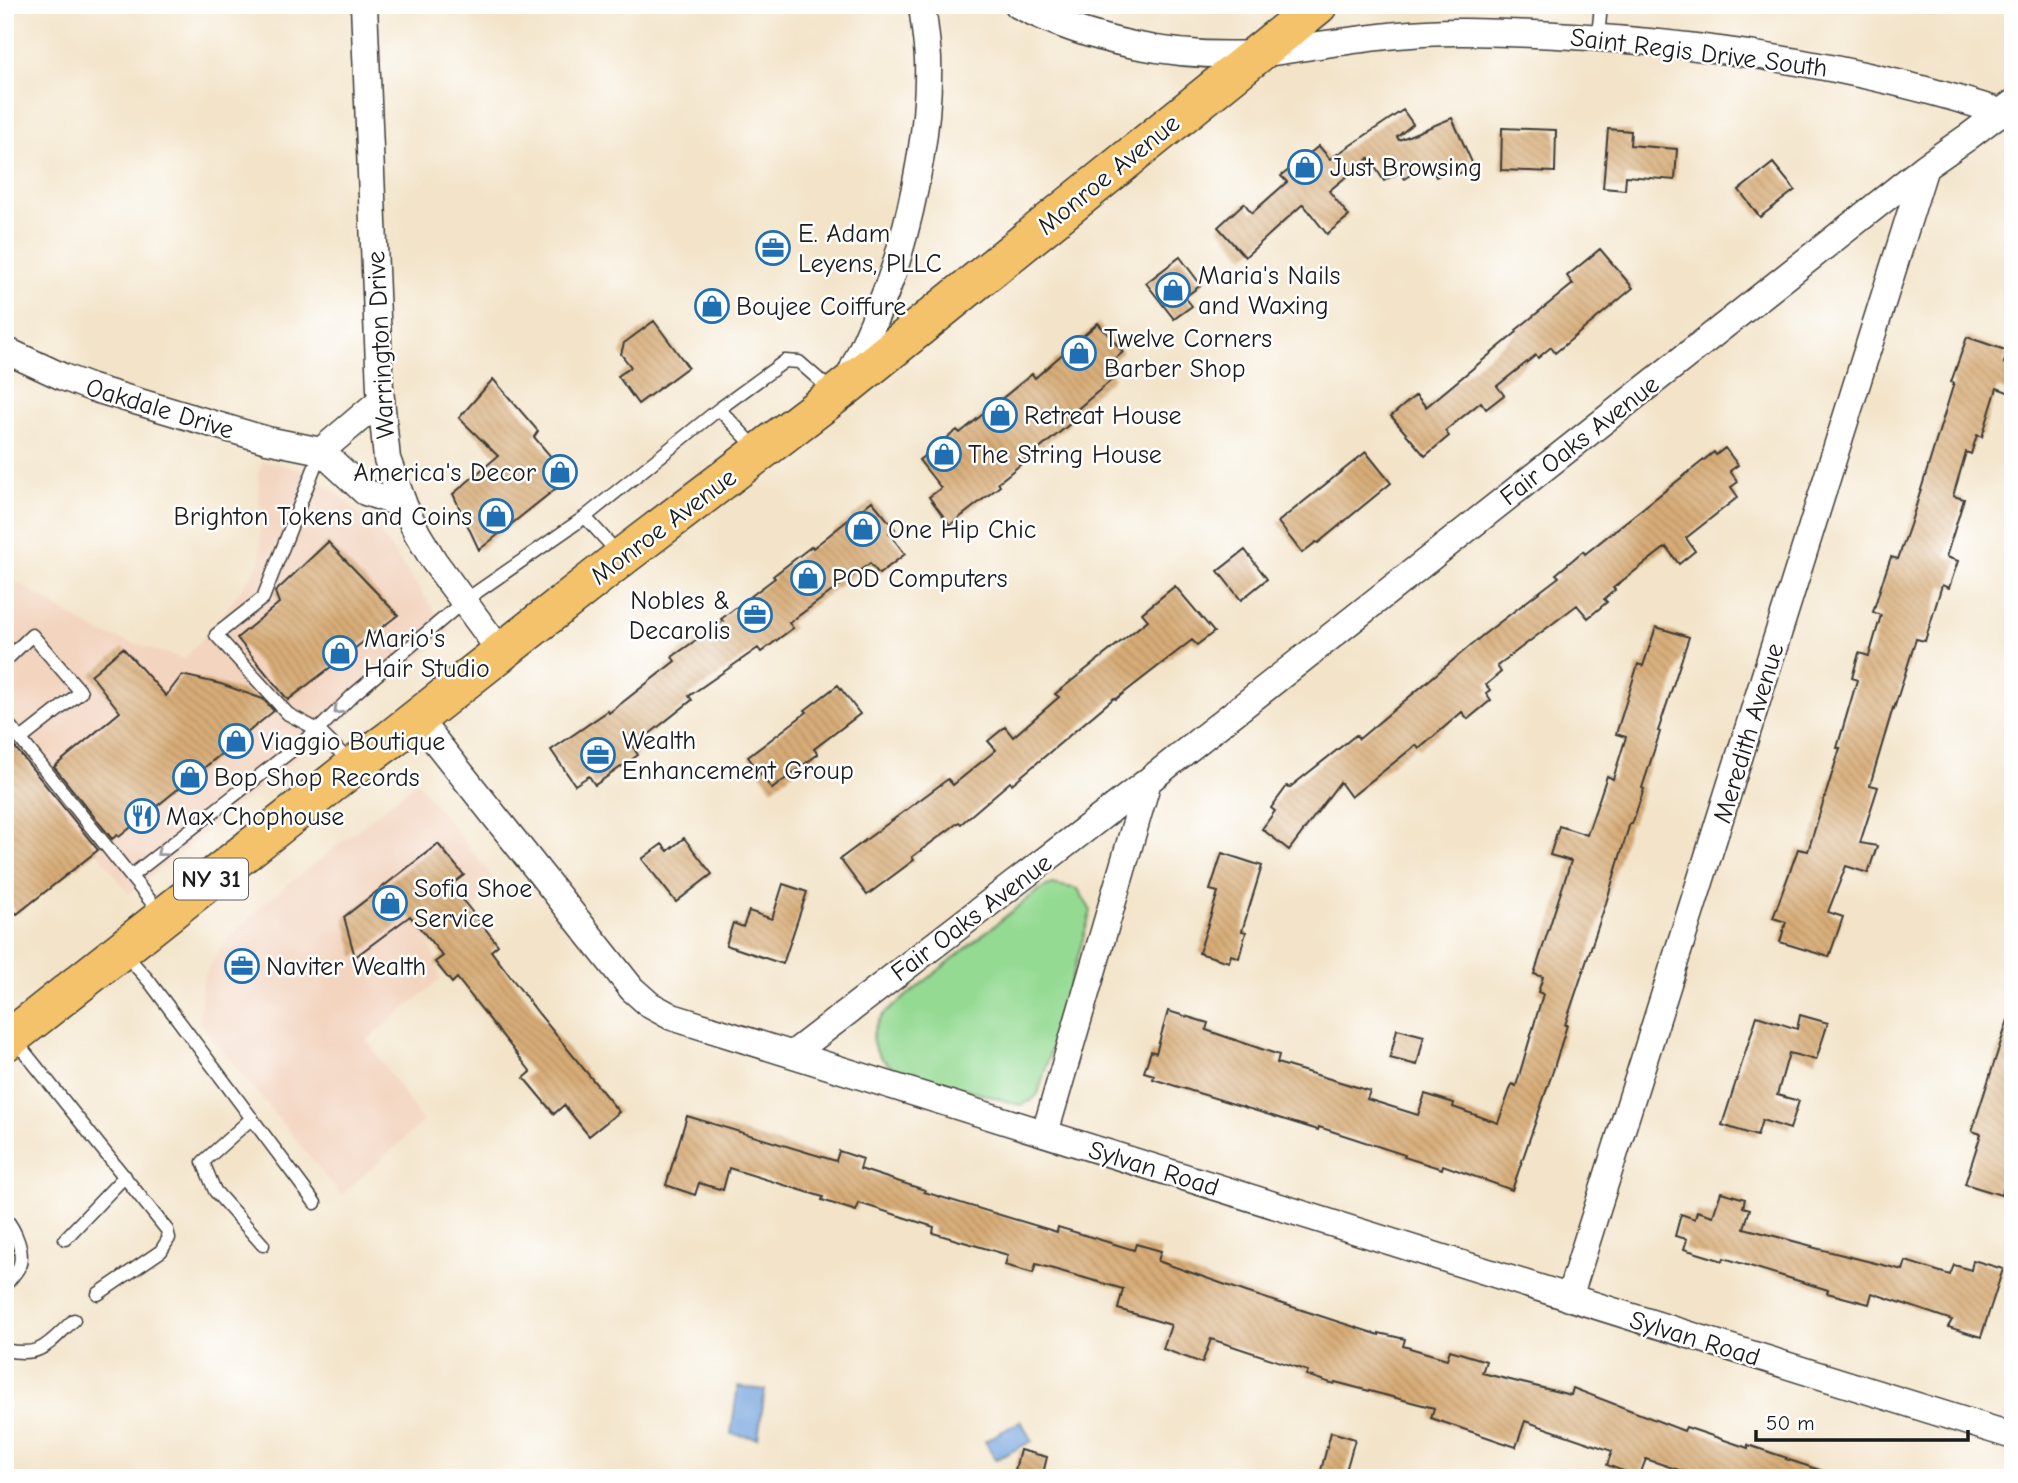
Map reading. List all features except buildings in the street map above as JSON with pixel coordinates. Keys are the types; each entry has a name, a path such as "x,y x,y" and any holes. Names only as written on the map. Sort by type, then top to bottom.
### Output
{"main road":[{"name":"Monroe Avenue","path":"9,1040 354,766 840,391 1318,5"}],"street":[{"name":"Warrington Drive","path":"365,5 381,400 387,459 417,533 434,561 502,652"},
{"path":"840,391 881,305 916,186 925,120 928,60 922,5"},
{"name":"Saint Regis Drive South","path":"1018,5 1090,34 1149,48 1188,53 1255,54 1377,37 1462,32 1598,37 1769,56 1840,69 2009,110"},
{"name":"Fair Oaks Avenue","path":"794,1053 1149,781 1925,167 2009,110"},
{"name":"Meredith Avenue","path":"1569,1298 1925,167"},
{"name":"Oakdale Drive","path":"5,350 92,388 267,440 321,451"},
{"path":"381,400 321,451 365,492 404,505"},
{"name":"Sylvan Road","path":"417,718 624,979 650,1005 673,1017 2013,1436"},
{"path":"1045,1133 1149,781"}],"lane":[{"path":"1598,37 1601,5"},
{"path":"131,876 318,730 352,695 464,601 585,517 719,409 785,361 799,362 840,391"},
{"path":"719,409 760,452"},
{"path":"321,451 263,598 216,635 288,714 318,730 354,766"},
{"path":"585,517 622,557"},
{"path":"5,661 32,635 81,692 21,739"},
{"path":"5,720 163,917"},
{"path":"122,950 149,981 315,1203"},
{"path":"9,1040 125,1176 167,1230 169,1238 161,1251 98,1294"},
{"path":"252,1118 203,1162 215,1191 263,1245"},
{"path":"65,1239 125,1176"},
{"path":"5,1218 12,1226 20,1247 20,1265 5,1286"},
{"path":"5,1350 38,1352 74,1321"}],"shaded area":[{"path":"263,461 305,472 336,492 381,535 450,632 129,894 5,728 5,598 18,583 97,632 184,659 222,616 261,561 258,473"},
{"path":"417,782 497,883 468,916 431,946 441,979 367,1040 423,1122 341,1195 200,1023 202,984 207,970 224,944 260,907"}],"green space":[{"path":"1052,884 1078,889 1091,911 1038,1094 1031,1101 1020,1105 893,1068 886,1062 875,1050 873,1043 874,1029 884,1014 1040,889"}],"water":[{"path":"738,1386 765,1390 758,1438 731,1434"},
{"path":"1021,1421 1032,1441 995,1460 985,1441"}],"place":[{"name":"Just Browsing","path":"1305,167"},
{"name":"E. Adam Leyens, PLLC","path":"773,248"},
{"name":"Maria's Nails and Waxing","path":"1173,290"},
{"name":"Boujee Coiffure","path":"712,306"},
{"name":"Twelve Corners Barber Shop","path":"1079,353"},
{"name":"Retreat House","path":"1000,415"},
{"name":"The String House","path":"944,454"},
{"name":"America's Decor","path":"560,472"},
{"name":"Brighton Tokens and Coins","path":"496,516"},
{"name":"One Hip Chic","path":"863,529"},
{"name":"POD Computers","path":"808,578"},
{"name":"Nobles & Decarolis","path":"755,615"},
{"name":"Mario's Hair Studio","path":"340,653"},
{"name":"Viaggio Boutique","path":"236,741"},
{"name":"Wealth Enhancement Group","path":"598,755"},
{"name":"Bop Shop Records","path":"190,777"},
{"name":"Max Chophouse","path":"142,816"},
{"name":"Sofia Shoe Service","path":"390,903"},
{"name":"Naviter Wealth","path":"242,966"}]}
